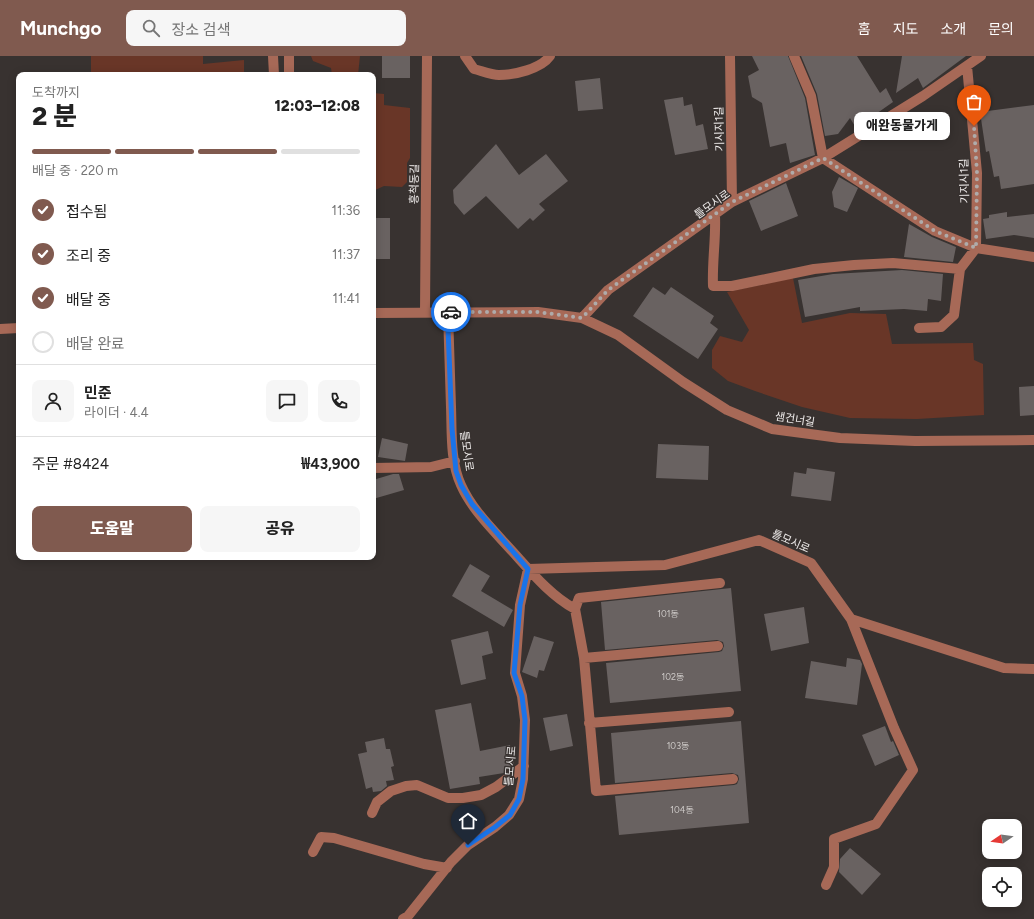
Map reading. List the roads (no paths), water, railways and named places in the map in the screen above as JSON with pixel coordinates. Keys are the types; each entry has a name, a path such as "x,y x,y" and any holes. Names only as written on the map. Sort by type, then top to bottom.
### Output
{"street":[{"path":"273,56 274,72"},
{"path":"289,56 289,72"},
{"name":"흥척동길","path":"425,312 427,56"},
{"path":"465,56 474,69 498,75 525,70 546,62 550,56"},
{"name":"기시지1길","path":"730,56 732,202"},
{"path":"794,56 811,96 823,158 935,231 976,248 1034,257"},
{"name":"틀모시로","path":"582,318 608,290 715,216 732,202 823,158 981,56"},
{"name":"기지시1길","path":"967,66 977,173 976,248"},
{"path":"715,216 716,238 712,270 713,286 732,286 814,269 854,265 893,263 960,269"},
{"path":"918,328 941,327 954,316 960,269 976,248"},
{"path":"376,314 425,312 538,312 582,318"},
{"name":"틀모시로","path":"448,312 452,429 455,462 461,485 472,504 528,569"},
{"name":"샘건너길","path":"582,318 618,335 683,382 727,410 772,429 840,438 915,441 1034,440"},
{"path":"0,329 16,328"},
{"path":"376,468 431,467 455,462"},
{"name":"틀모시로","path":"528,569 665,565 759,540 811,564 851,619 894,728 913,770 876,824 834,839 834,867 826,885"},
{"path":"528,569 560,601 576,609"},
{"name":"틀모시로","path":"409,918 447,868 468,845 510,815 519,799 524,766 525,720 522,696 514,673 520,605 528,569"},
{"path":"720,583 578,598 576,609 584,658 596,791 733,779"},
{"path":"851,619 1004,668 1034,669"},
{"path":"584,658 718,646"},
{"path":"589,723 729,712"},
{"path":"372,813 377,802 391,791 399,788 417,785 448,798 463,798 481,795 496,787 524,766"},
{"path":"313,852 321,837 334,838 424,864 447,868"}],"place":[{"name":"애완동물가게","path":"974,126"}]}
